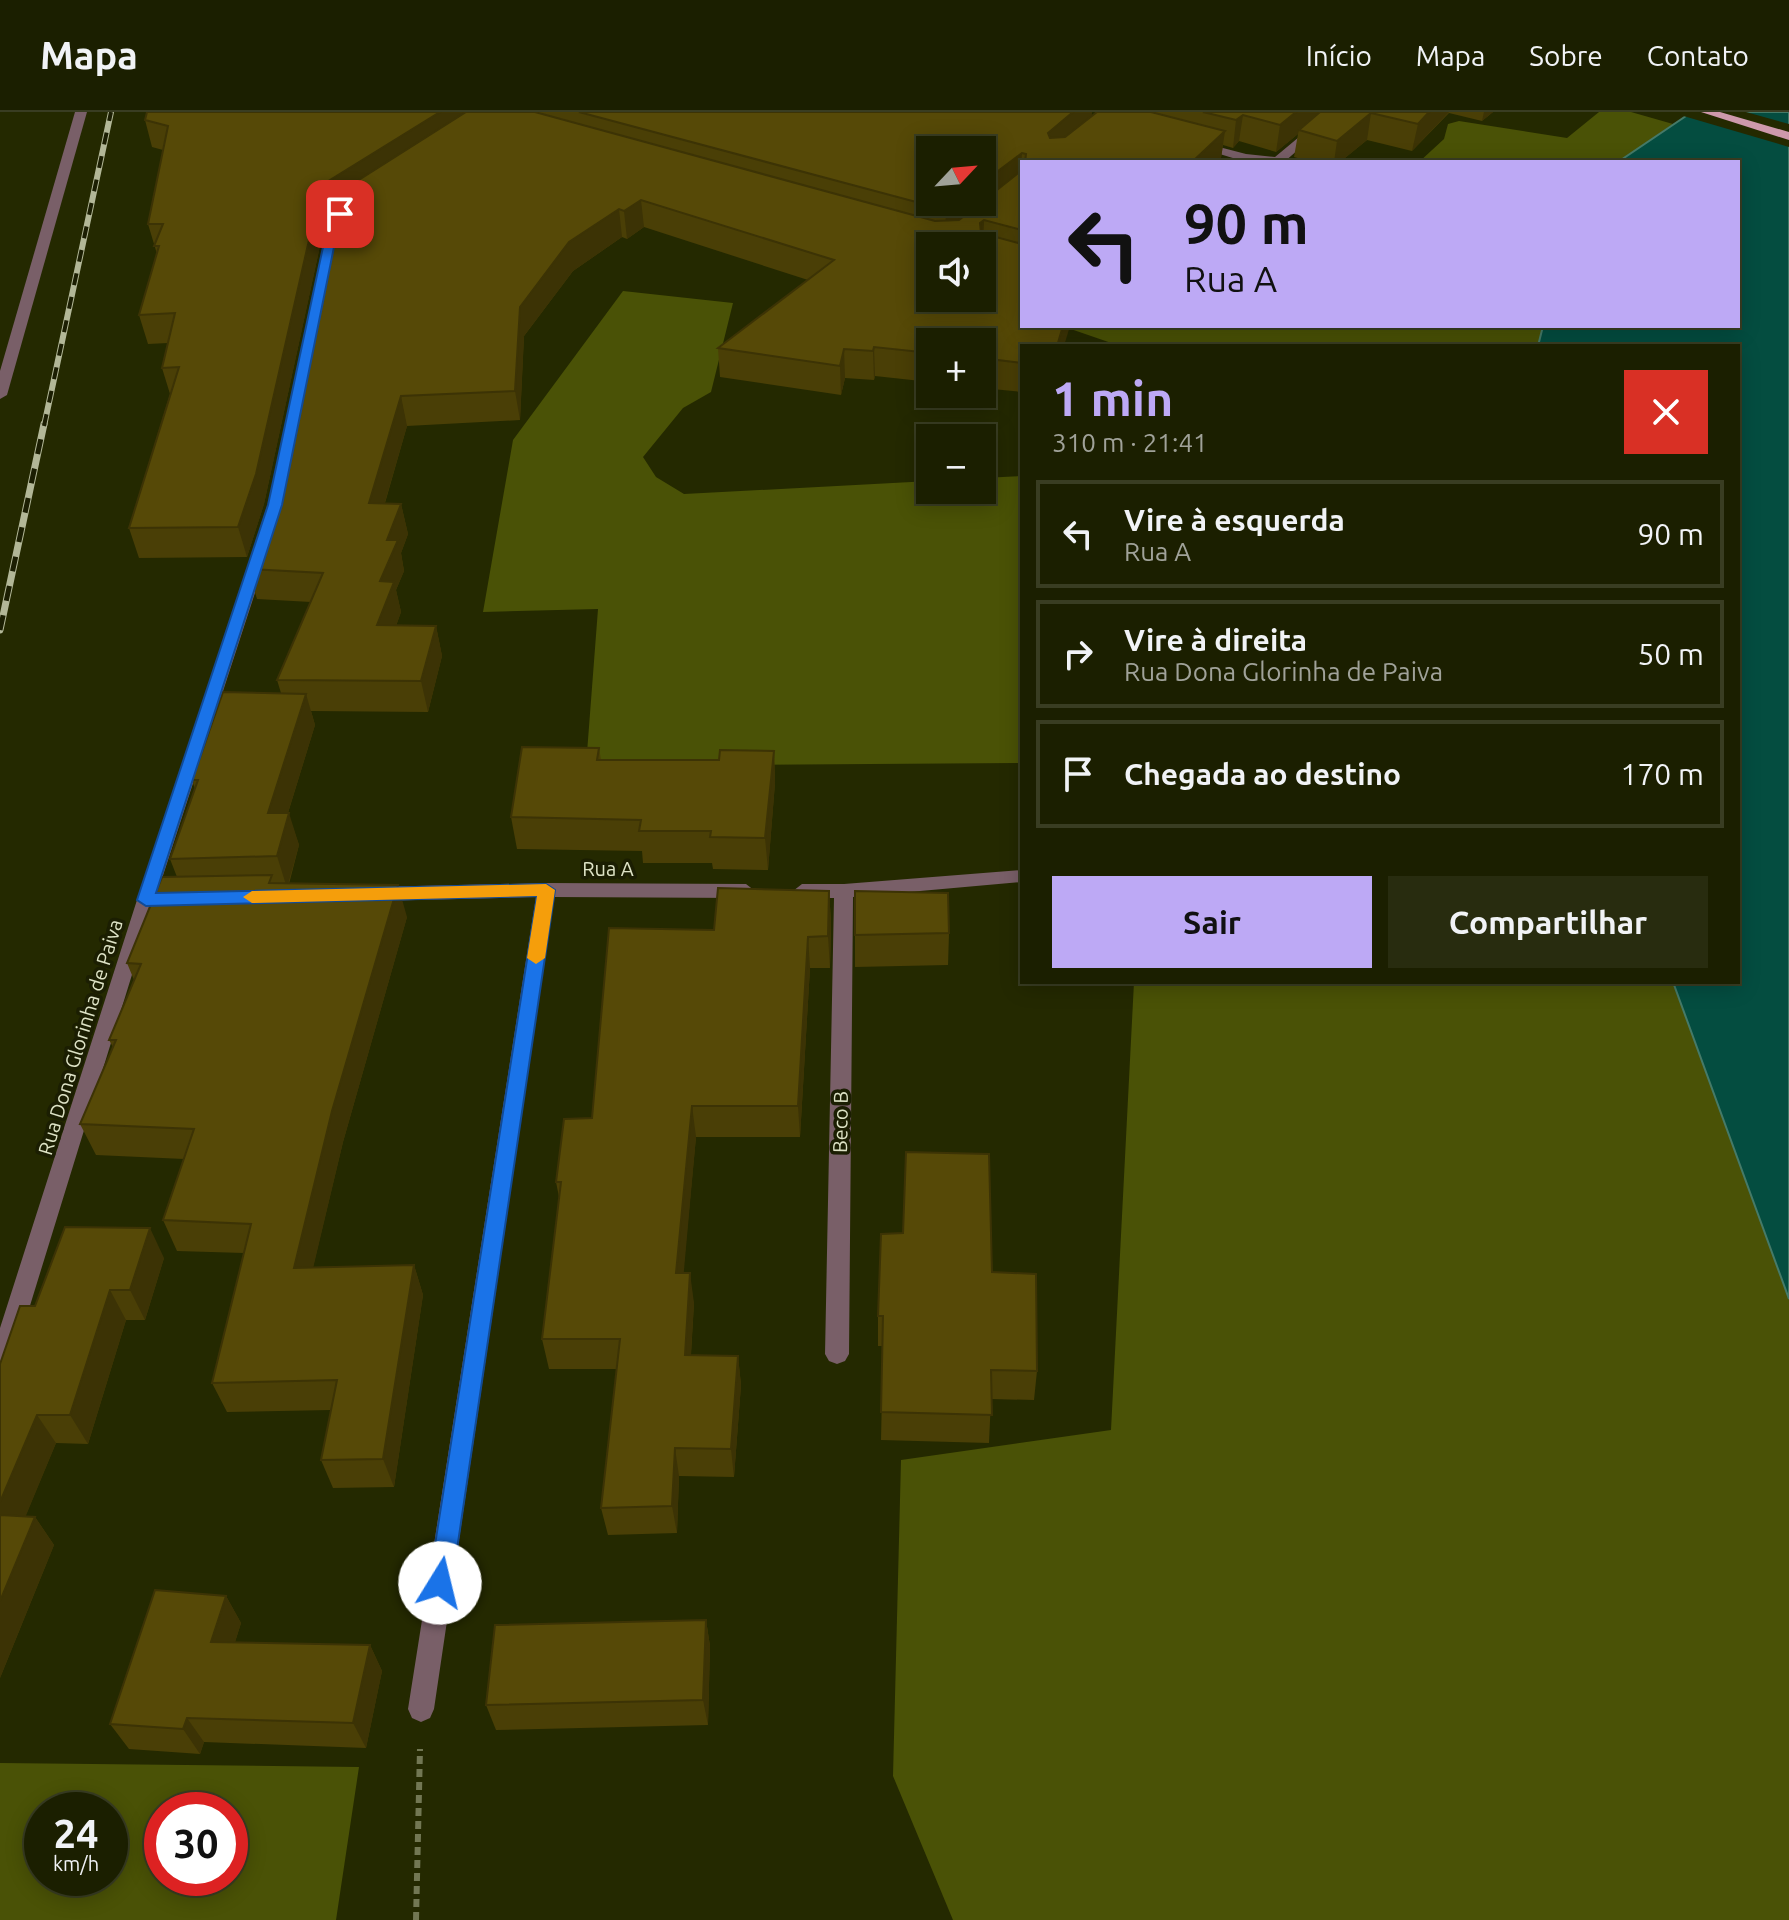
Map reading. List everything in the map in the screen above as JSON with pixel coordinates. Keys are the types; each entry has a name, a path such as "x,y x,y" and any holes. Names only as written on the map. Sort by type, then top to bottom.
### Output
{"main road":[{"path":"1707,112 1789,136"}],"street":[{"path":"0,395 81,112"},
{"path":"1279,160 1336,112"},
{"path":"1176,139 1246,158 1267,160"},
{"name":"Rua Dona Glorinha de Paiva","path":"0,1364 154,900 265,535"},
{"name":"Rua A","path":"362,894 546,890 844,891 1020,876"},
{"path":"421,1709 546,890"},
{"name":"Beco B","path":"837,1354 844,891"}],"path":[{"path":"416,1920 421,1709"}],"green space":[{"path":"1599,112 1631,112 1673,124 1621,160 1421,160 1444,139 1448,124 1459,121 1567,138"},
{"path":"623,291 733,303 711,392 683,408 643,457 656,477 684,494 916,482 916,504 996,504 996,477 1020,476 1020,763 586,766 598,609 483,612 513,440"},
{"path":"1068,328 1542,328 1538,344 1114,344"},
{"path":"1134,984 1674,984 1789,1299 1789,1920 953,1920 893,1776 901,1460 1111,1430"},
{"path":"0,1763 359,1767 336,1920 0,1920"}],"water":[{"path":"1692,112 1789,112 1789,1299 1674,984 1740,984 1740,344 1538,344 1542,328 1740,328 1740,160 1621,160"}],"pier":[{"path":"1685,112 1746,112 1789,124 1789,147 1680,115"}],"building":[{"path":"147,112 440,112 327,182 314,218 256,474 238,527 129,528 179,367 162,368 175,313 139,315 159,246 154,246 163,224 148,224 168,126 145,120"},
{"path":"466,112 535,112 935,221 959,220 964,216 996,216 996,191 1020,172 1020,229 984,220 980,223 981,232 916,232 916,312 996,312 996,237 1020,243 1020,328 1062,328 1058,344 1020,344 1020,363 996,360 996,328 916,328 916,352 874,347 873,351 844,349 840,366 718,348 834,260 641,200 624,211 619,209 569,242 520,307 515,391 401,396 369,503 401,504 387,540 398,540 380,581 394,582 377,625 436,626 421,681 277,680 323,573 248,569 270,527 261,527 278,476 332,220 343,190"},
{"path":"579,112 1073,112 1048,133 1050,138 1065,137 1097,112 1151,112 1225,131 1194,160 1025,160 1026,154 1022,153 996,172 996,136 916,136 916,202"},
{"path":"1203,112 1296,112 1280,125 1243,115 1236,120"},
{"path":"1320,112 1429,112 1418,124 1371,113 1337,141 1299,130"},
{"path":"223,692 306,694 268,813 289,813 277,856 170,859 198,780 192,780"},
{"path":"522,747 599,748 597,760 719,760 720,750 774,751 765,838 710,837 711,831 639,831 641,820 511,817"},
{"path":"272,875 269,883 398,885 332,1111 294,1268 414,1265 383,1459 321,1460 337,1380 212,1383 251,1224 163,1220 194,1129 80,1124 116,1040 109,1040 141,964 127,963 162,877"},
{"path":"718,888 829,891 828,936 808,937 798,1106 692,1106 676,1273 690,1273 685,1355 738,1356 731,1449 675,1448 672,1506 601,1508 620,1339 542,1339 561,1182 556,1182 564,1119 592,1118 609,928 714,930"},
{"path":"855,891 948,893 949,933 855,935"},
{"path":"906,1152 989,1154 992,1272 1036,1274 1037,1371 991,1370 992,1415 881,1412 883,1316 878,1316 881,1234 903,1233"},
{"path":"65,1227 150,1228 130,1290 110,1290 70,1415 37,1415 0,1502 0,1364 20,1306 35,1306"},
{"path":"0,1515 35,1517 0,1601"},
{"path":"155,1590 226,1596 211,1642 370,1645 353,1723 187,1718 183,1729 110,1724"},
{"path":"706,1620 703,1700 486,1705 495,1625"}],"railway":[{"path":"44,426 111,112"},
{"path":"0,630 44,424"}],"slow traffic":[{"path":"252,897 546,890 536,958"}],"route":[{"path":"340,214 329,247 275,505 146,900 546,890 440,1583"}]}
